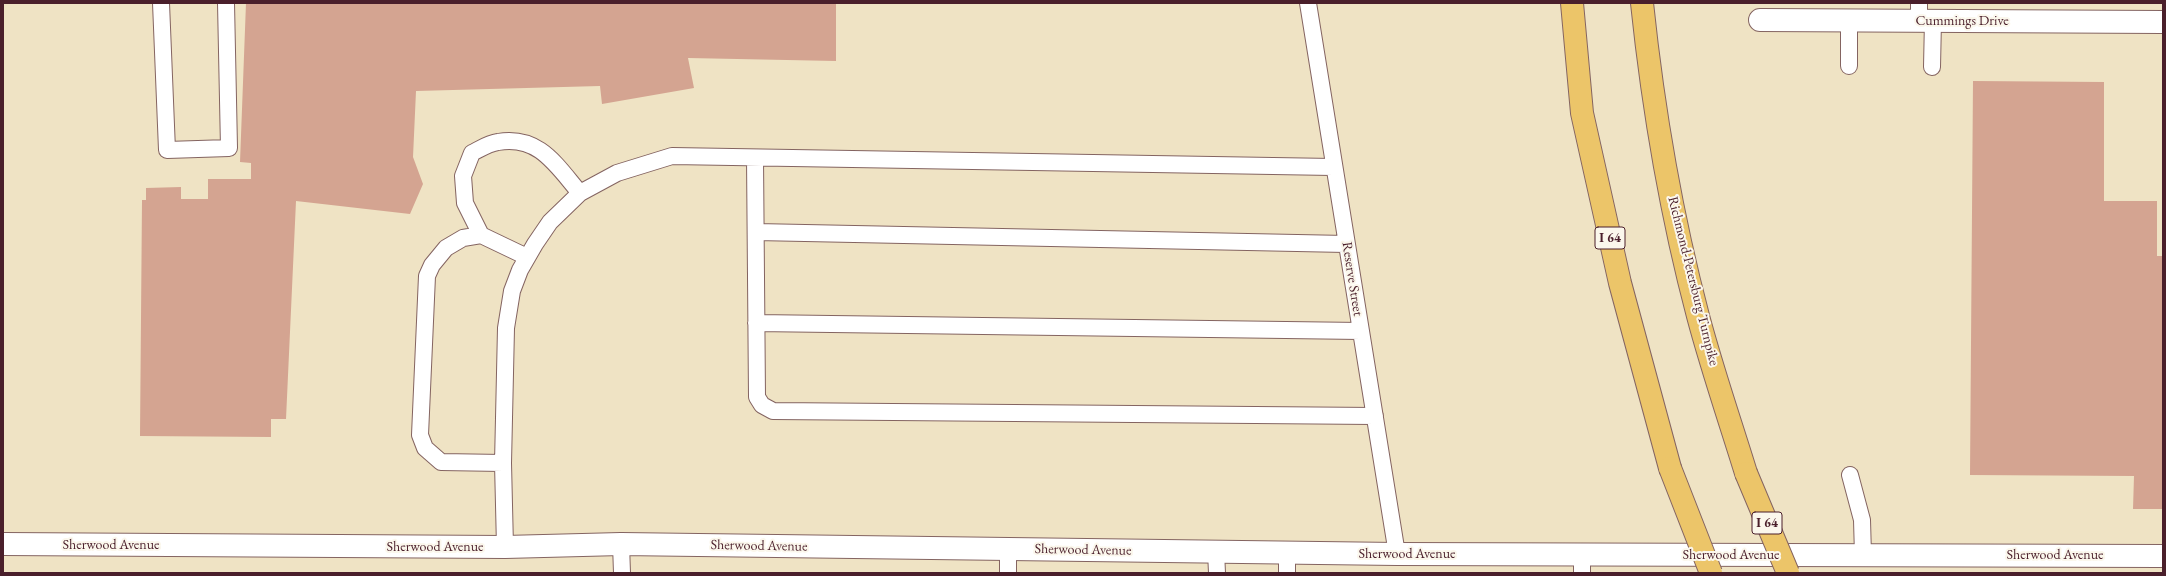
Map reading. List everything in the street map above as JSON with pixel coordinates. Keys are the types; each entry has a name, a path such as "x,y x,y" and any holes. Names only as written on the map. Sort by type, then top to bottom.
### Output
{"highway":[{"name":"I 64","path":"1572,3 1584,120 1620,283 1670,468 1711,573"},
{"name":"Richmond-Petersburg Turnpike","path":"1642,3 1649,70 1669,186 1698,316 1746,473 1788,573"}],"street":[{"name":"Cummings Drive","path":"1760,20 1849,20 1923,15 2163,22"},
{"name":"Sherwood Avenue","path":"3,544 505,547 621,544 1216,551 1287,563 1397,554 1582,564 1863,555 2163,556"}],"lane":[{"path":"161,3 167,150 229,148 226,3"},
{"name":"Reserve Street","path":"1308,3 1333,167 1397,554"},
{"path":"1923,15 1932,67"},
{"path":"1849,20 1849,66"},
{"path":"481,235 466,203 463,176 472,153 497,142 521,141 542,150 580,192"},
{"path":"505,547 503,463 506,328 512,292 520,270 527,257 550,222 580,192 617,173 672,156 1333,167"},
{"path":"755,158 757,397 762,405 773,411 1375,416"},
{"path":"756,232 1346,244"},
{"path":"503,463 441,462 425,448 420,435 428,276 432,265 446,248 463,238 481,235 527,257"},
{"path":"756,324 1360,331"},
{"path":"1850,475 1862,520 1863,555"},
{"path":"621,544 622,573"},
{"path":"1008,549 1008,573"},
{"path":"1216,551 1217,573"}],"building":[{"path":"246,3 836,3 836,61 688,58 694,88 602,104 600,86 416,91 413,157 423,184 410,214 296,201 286,419 271,419 271,437 140,436 142,200 146,200 146,188 181,187 181,199 208,199 208,179 251,179 251,163 240,162"},
{"path":"1973,81 2104,82 2104,201 2157,201 2157,256 2163,256 2163,509 2133,509 2134,476 1970,475"}]}
